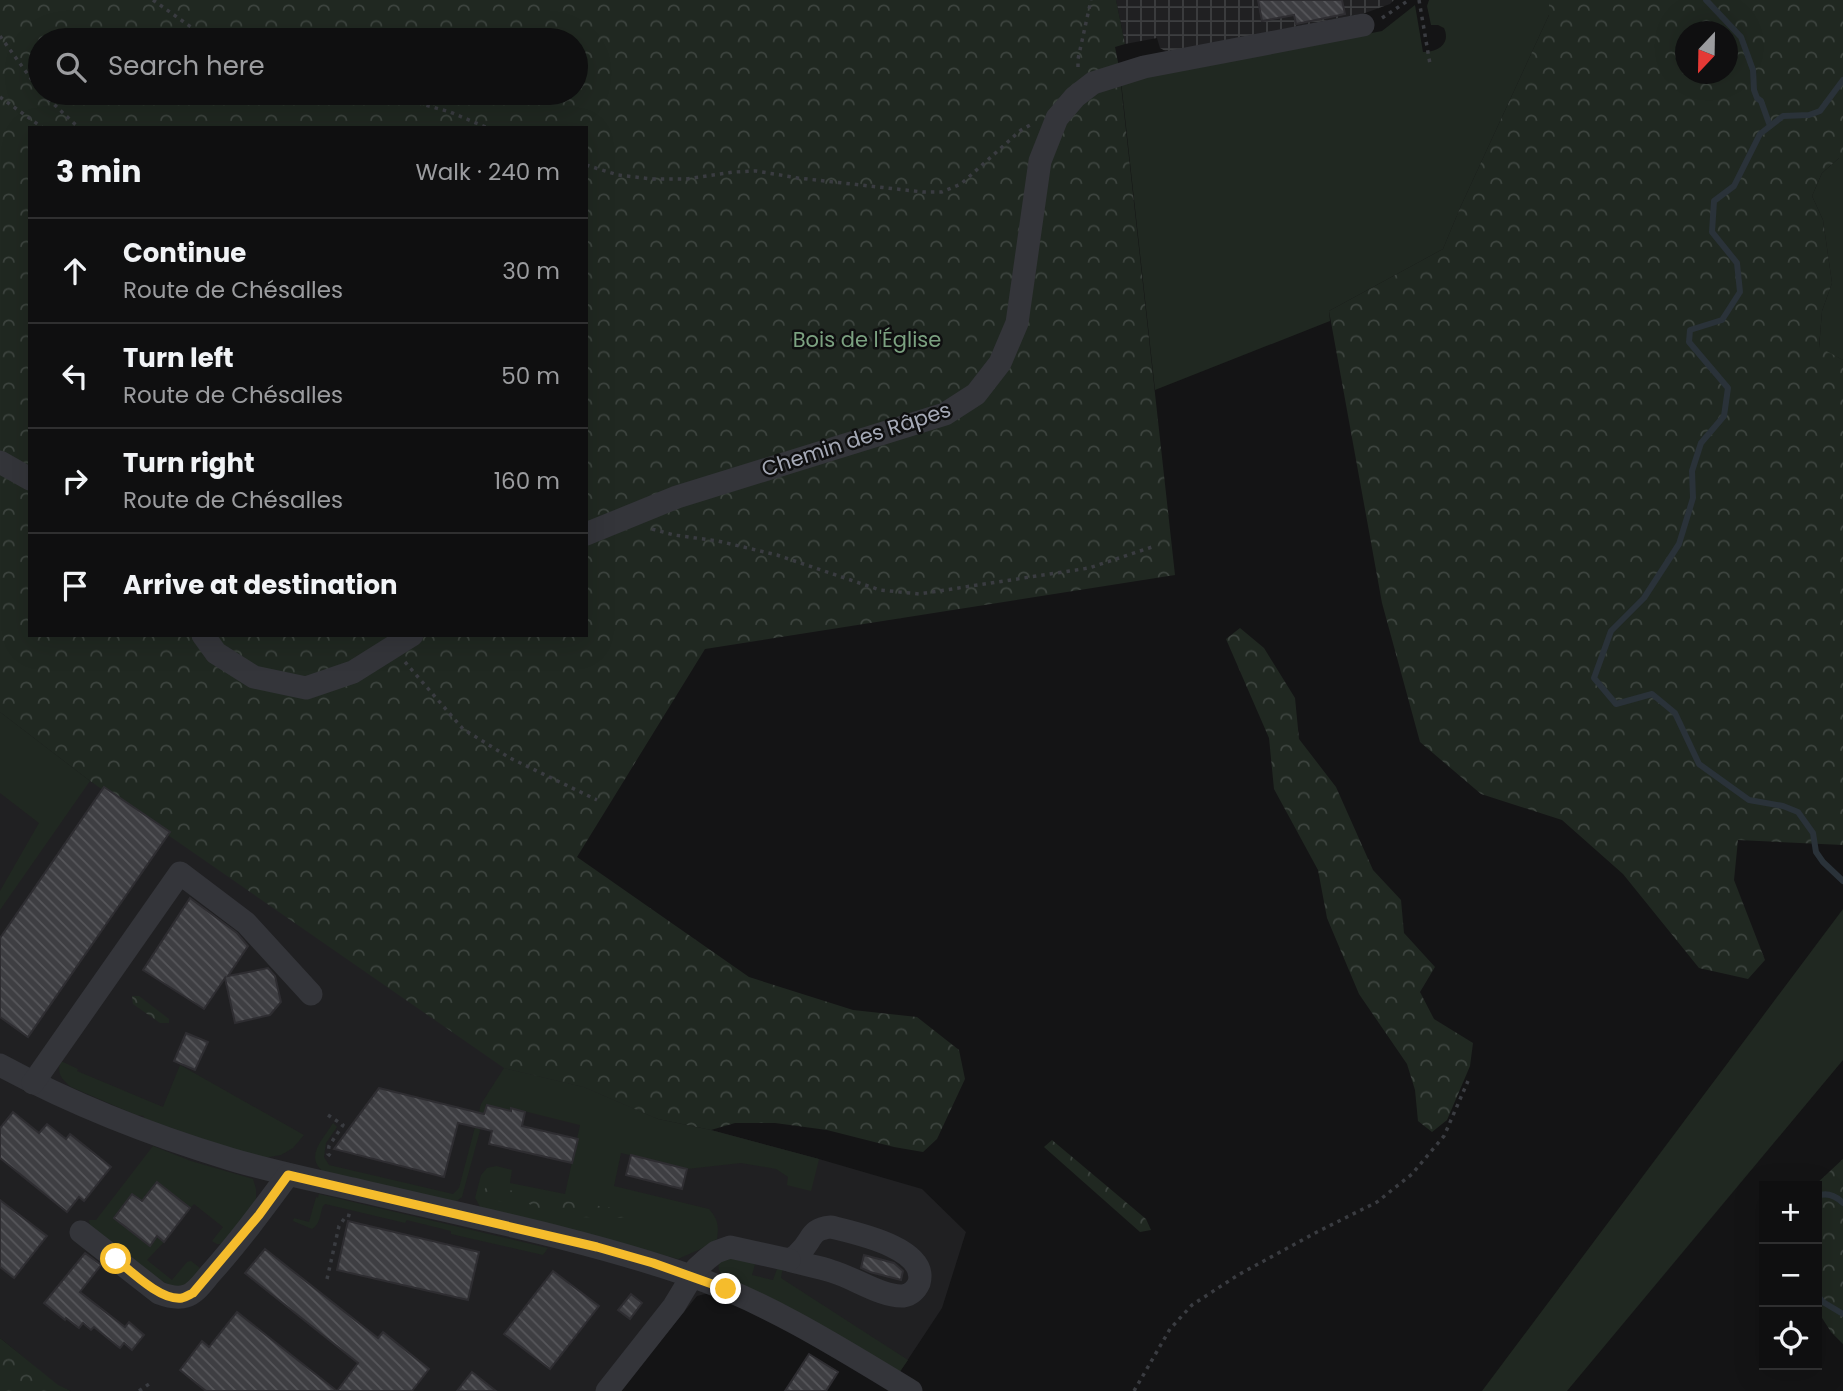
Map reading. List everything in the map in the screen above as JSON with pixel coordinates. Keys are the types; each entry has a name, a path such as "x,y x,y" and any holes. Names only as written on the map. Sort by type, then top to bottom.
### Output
{"street":[{"name":"Chemin des Râpes","path":"588,533 677,497 945,414 976,394 1000,363 1017,323 1040,161 1058,118 1075,97 1093,83 1144,67 1363,25"},
{"path":"0,462 28,478"},
{"path":"204,637 216,653 254,677 306,688 353,672 408,637"},
{"path":"33,1083 180,873 246,923 311,994"},
{"path":"0,1065 33,1083 145,1131 230,1159 597,1247 693,1276 771,1309 911,1391"},
{"path":"81,1232 159,1293 183,1298 193,1293 216,1267 288,1175"},
{"path":"607,1391 674,1306 697,1268 716,1252 730,1247 829,1270 900,1296 915,1290 919,1282 919,1267 911,1257 859,1234 831,1227 820,1228 810,1236 801,1252 789,1260"}],"path":[{"path":"153,0 192,28"},
{"path":"1084,89 1078,73 1078,59 1091,0"},
{"path":"1419,0 1430,64"},
{"path":"1363,25 1384,17 1406,1"},
{"path":"0,36 28,74"},
{"path":"0,97 40,126"},
{"path":"55,105 77,126"},
{"path":"426,105 483,126"},
{"path":"588,166 618,175 652,179 686,179 756,171 798,178 942,192 961,184 1021,130 1034,123 1058,118"},
{"path":"624,518 634,524 674,535 718,541 777,555 880,590 919,594 1089,568 1155,546"},
{"path":"408,637 404,661 463,729 510,758 597,800"},
{"path":"1134,1391 1170,1329 1192,1305 1238,1275 1377,1202 1412,1174 1444,1136 1468,1081"},
{"path":"328,1115 343,1125 329,1146 328,1154 333,1158"},
{"path":"327,1279 340,1226 348,1215 355,1217"},
{"path":"139,1391 152,1382"}],"shaded area":[{"path":"1116,0 1394,0 1365,13 1167,52 1160,48 1157,38 1125,44"},
{"path":"0,712 90,781 658,1119 711,1130 922,1189 966,1232 942,1308 899,1373 726,1289 697,1296 620,1391 71,1391 58,1386 0,1338"}],"green space":[{"name":"Bois de l'Église","path":"0,0 1116,0 1125,44 1115,47 1175,575 705,649 577,857 749,977 853,1010 917,1017 959,1050 965,1079 937,1139 923,1152 827,1130 775,1123 735,1123 711,1130 658,1119 584,1087 504,1068 90,781 0,712"},
{"path":"1429,0 1549,0 1549,15 1443,249 1329,311 1330,321 1155,390 1121,81 1382,31 1415,5 1423,52 1438,49 1444,43 1446,34 1444,28 1431,25 1427,6"},
{"path":"1549,0 1843,0 1843,158 1839,158 1822,173 1812,196 1823,220 1832,283 1822,311 1819,347 1843,360 1843,845 1738,840 1734,880 1765,960 1748,979 1699,968 1623,874 1562,820 1481,794 1420,742 1382,603 1329,311 1443,249 1549,15"},
{"path":"1839,158 1843,158 1843,360 1819,348 1822,311 1832,283 1823,220 1812,196 1822,173"},
{"path":"1240,628 1264,648 1295,698 1299,739 1336,787 1373,870 1401,900 1404,933 1435,967 1420,992 1434,1019 1473,1043 1470,1066 1447,1120 1432,1132 1418,1121 1415,1090 1407,1064 1359,994 1327,918 1318,870 1274,789 1269,738 1226,639"},
{"path":"0,712 90,781 0,910 0,891 39,823 0,793"},
{"path":"1843,909 1843,1060 1567,1391 1482,1391"},
{"path":"132,996 139,996 169,1019 169,1023 160,1023 133,1004"},
{"path":"61,1061 78,1069 77,1071 163,1107 180,1065 304,1135 293,1148 281,1155 263,1158 217,1144 143,1118 144,1116 71,1087 61,1076"},
{"path":"504,1068 584,1087 658,1119 711,1130 819,1159 811,1191 787,1185 788,1177 776,1169 741,1163 687,1169 621,1153 614,1186 709,1209 716,1219 717,1239 678,1259 482,1210 475,1198 481,1175 487,1168 496,1166 512,1170 510,1183 565,1194 580,1125 512,1108 511,1111 487,1105 462,1197 454,1203 325,1173 319,1167 315,1155 317,1148 333,1123 337,1127 326,1143 324,1157 329,1165 453,1194 459,1188 481,1104"},
{"path":"1052,1140 1146,1219 1151,1230 1140,1232 1044,1147"},
{"path":"153,1146 191,1161 253,1179 256,1189 256,1201 222,1244 212,1241 223,1227 194,1204 190,1208 158,1182 142,1201 132,1194 114,1217 150,1246 157,1236 164,1242 147,1260 172,1280 187,1262 191,1261 200,1268 188,1285 181,1287 161,1281 90,1226 89,1220 96,1220"},
{"path":"1843,1159 1843,1344 1822,1318 1822,1181 1819,1181"},
{"path":"488,1185 526,1194 541,1201 559,1200 626,1210 630,1216 575,1217 539,1209 523,1201 488,1200 483,1191"},
{"path":"319,1194 548,1248 543,1255 451,1234 451,1231 407,1220 405,1223 325,1204 312,1229 293,1221 294,1218 309,1222"},
{"path":"725,1256 756,1261 752,1275 773,1280 778,1266 783,1267 781,1278 908,1360 899,1373 724,1278 719,1267"},
{"path":"0,1338 58,1385 71,1391 0,1391"}],"building":[{"path":"1258,0 1342,0 1345,14 1296,24 1294,15 1262,21"},
{"path":"104,787 170,832 28,1037 0,1017 0,938"},
{"path":"190,898 237,933 248,946 228,976 268,968 275,976 281,1002 270,1015 235,1023 225,978 204,1009 143,970"},
{"path":"186,1033 208,1042 195,1070 174,1061"},
{"path":"379,1088 484,1114 487,1105 525,1112 522,1126 578,1139 572,1163 489,1144 492,1131 458,1123 444,1177 334,1149"},
{"path":"13,1112 39,1133 47,1124 66,1139 70,1134 111,1167 84,1201 79,1197 67,1212 0,1158 0,1128"},
{"path":"631,1155 687,1169 682,1189 626,1175"},
{"path":"157,1182 190,1208 164,1242 157,1236 150,1246 114,1218 132,1194 142,1201"},
{"path":"0,1200 47,1236 14,1278 0,1267"},
{"path":"348,1221 479,1252 468,1300 337,1270"},
{"path":"265,1249 378,1338 383,1332 429,1369 412,1391 337,1391 358,1363 245,1273"},
{"path":"85,1253 101,1265 80,1292 125,1327 129,1322 144,1335 132,1350 124,1343 120,1348 94,1327 91,1330 83,1323 79,1328 44,1303"},
{"path":"864,1255 894,1263 903,1271 901,1280 861,1268"},
{"path":"553,1271 599,1306 550,1369 504,1334"},
{"path":"631,1294 642,1303 630,1319 618,1310"},
{"path":"237,1312 337,1391 206,1391 180,1370 202,1341 209,1347"},
{"path":"809,1354 838,1372 826,1391 785,1391"},
{"path":"472,1372 496,1391 457,1391"}],"waterway":[{"path":"1706,0 1741,37 1753,70 1754,90 1770,126"},
{"path":"1843,80 1820,111 1809,115 1783,116 1760,134 1734,186 1714,201 1712,232 1737,263 1740,292 1722,320 1690,330 1689,342 1728,388 1724,416 1701,443 1692,471 1693,498 1679,544 1644,598 1611,631 1594,678 1616,704 1652,694 1675,713 1699,764 1749,800 1783,806 1798,812 1813,833 1816,852 1843,881"},
{"path":"1822,1195 1831,1195 1843,1203"},
{"path":"1822,1301 1843,1314"}],"route":[{"path":"116,1259 159,1293 183,1298 193,1293 216,1267 288,1175 597,1247 693,1276 726,1289"}]}
